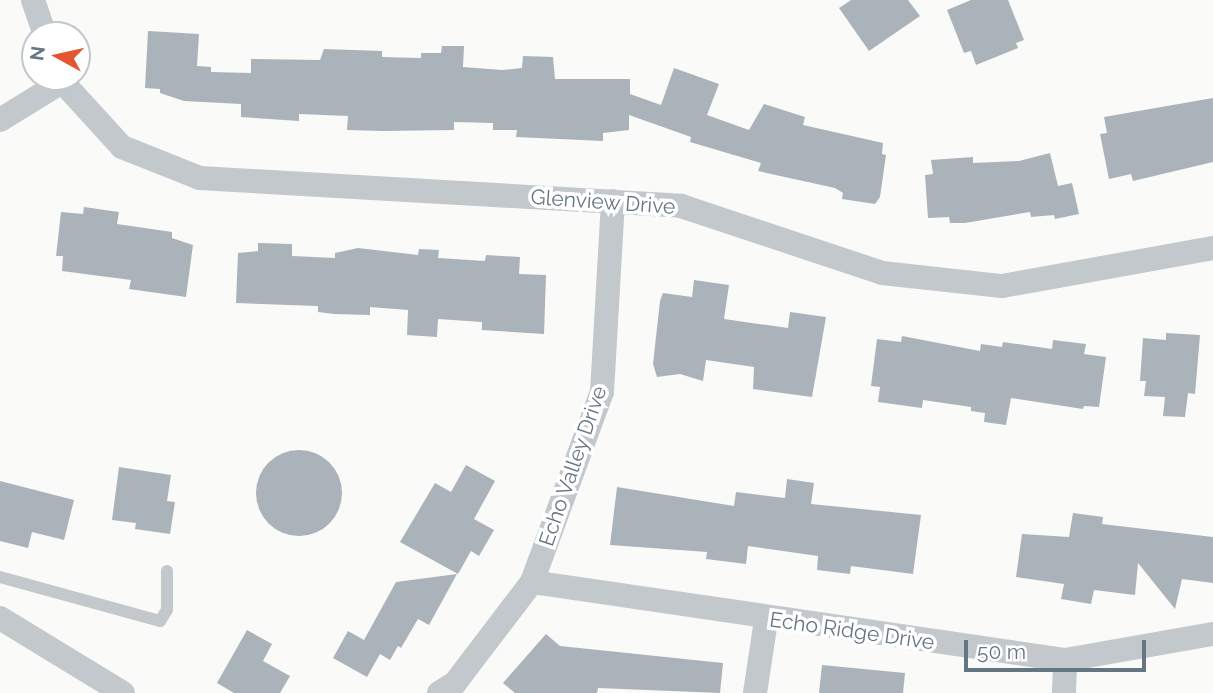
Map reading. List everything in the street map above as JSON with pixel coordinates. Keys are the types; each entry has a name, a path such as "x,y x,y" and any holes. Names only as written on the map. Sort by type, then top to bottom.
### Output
{"street":[{"path":"33,0 40,21"},
{"path":"0,120 43,91"},
{"name":"Glenview Drive","path":"69,91 122,147 200,178 681,206 882,273 1002,286 1213,248"},
{"name":"Echo Valley Drive","path":"439,693 455,683 532,582 602,393 613,201"},
{"name":"Echo Ridge Drive","path":"532,582 766,620 1065,660 1213,634"},
{"path":"0,618 123,693"},
{"path":"755,693 766,620"},
{"path":"1064,693 1065,660"}],"lane":[{"path":"0,577 160,621 167,610 167,571"}],"building":[{"path":"851,0 908,0 920,16 869,51 839,8"},
{"path":"971,0 1008,0 1024,40 1016,43 1018,48 976,65 971,51 964,53 947,10"},
{"path":"148,31 199,34 197,66 211,67 211,72 251,73 251,59 320,60 324,49 382,51 382,57 421,58 421,53 441,53 442,46 464,46 463,67 502,70 522,68 523,56 553,57 555,79 630,79 630,94 661,105 674,68 719,84 707,115 749,130 764,104 805,117 803,125 883,143 882,154 886,155 880,197 875,204 842,199 843,193 835,188 758,171 761,163 690,142 691,137 629,115 629,130 603,133 603,141 516,137 517,130 493,130 493,123 454,122 454,130 383,131 347,130 348,116 299,114 299,121 241,117 241,104 184,101 160,93 160,89 145,88"},
{"path":"1213,98 1213,162 1133,181 1131,174 1109,179 1100,134 1107,133 1104,117"},
{"path":"1050,153 1058,186 1072,183 1079,214 1055,219 1054,215 1031,217 1030,212 965,223 950,223 949,217 928,218 925,175 933,174 931,160 973,157 973,163 1019,161"},
{"path":"84,207 119,212 117,224 172,232 172,238 193,245 186,297 129,289 131,280 62,271 63,256 56,256 61,212 83,214"},
{"path":"258,243 292,244 292,256 335,258 335,253 358,248 418,255 419,249 439,250 438,258 485,261 486,255 520,257 519,274 546,275 544,334 482,330 482,322 438,319 437,337 407,335 408,310 370,307 370,315 334,314 318,312 318,306 236,303 238,253 258,251"},
{"path":"694,280 729,285 724,319 788,328 790,312 826,317 812,397 753,389 754,367 706,360 703,381 680,374 657,377 653,364 663,293 692,297"},
{"path":"1166,333 1200,335 1195,394 1188,393 1185,417 1163,416 1165,397 1144,396 1146,381 1140,381 1143,338 1166,340"},
{"path":"902,336 980,351 981,344 1002,347 1003,342 1052,349 1053,340 1086,344 1084,354 1106,357 1099,407 1084,406 1083,409 1011,398 1006,425 984,422 985,413 971,411 971,407 923,400 922,408 878,402 880,387 871,386 877,339 901,342"},
{"path":"299,450 323,457 335,469 342,493 335,517 323,529 299,536 275,529 263,517 256,493 263,469 275,457"},
{"path":"466,465 495,481 474,519 494,530 479,556 471,551 458,574 400,542 435,483 451,492"},
{"path":"119,467 171,475 167,501 175,502 170,534 135,529 136,523 112,520"},
{"path":"787,479 814,483 811,504 921,515 913,574 851,566 850,574 817,570 818,556 748,546 746,564 706,559 707,552 610,545 617,487 734,506 736,492 785,498"},
{"path":"0,481 74,500 64,540 32,532 28,548 0,541"},
{"path":"1073,513 1103,517 1102,524 1213,537 1213,583 1182,579 1175,609 1138,563 1135,595 1094,590 1091,604 1061,599 1064,584 1016,577 1022,534 1069,537"},
{"path":"457,574 429,625 418,619 401,648 398,646 390,660 380,654 367,677 333,658 348,631 364,640 396,582"},
{"path":"247,630 272,644 263,661 290,676 280,693 234,693 217,683"},
{"path":"546,634 560,646 723,663 720,693 598,688 597,693 515,693 503,683"},
{"path":"822,665 905,673 903,693 819,693"}]}
